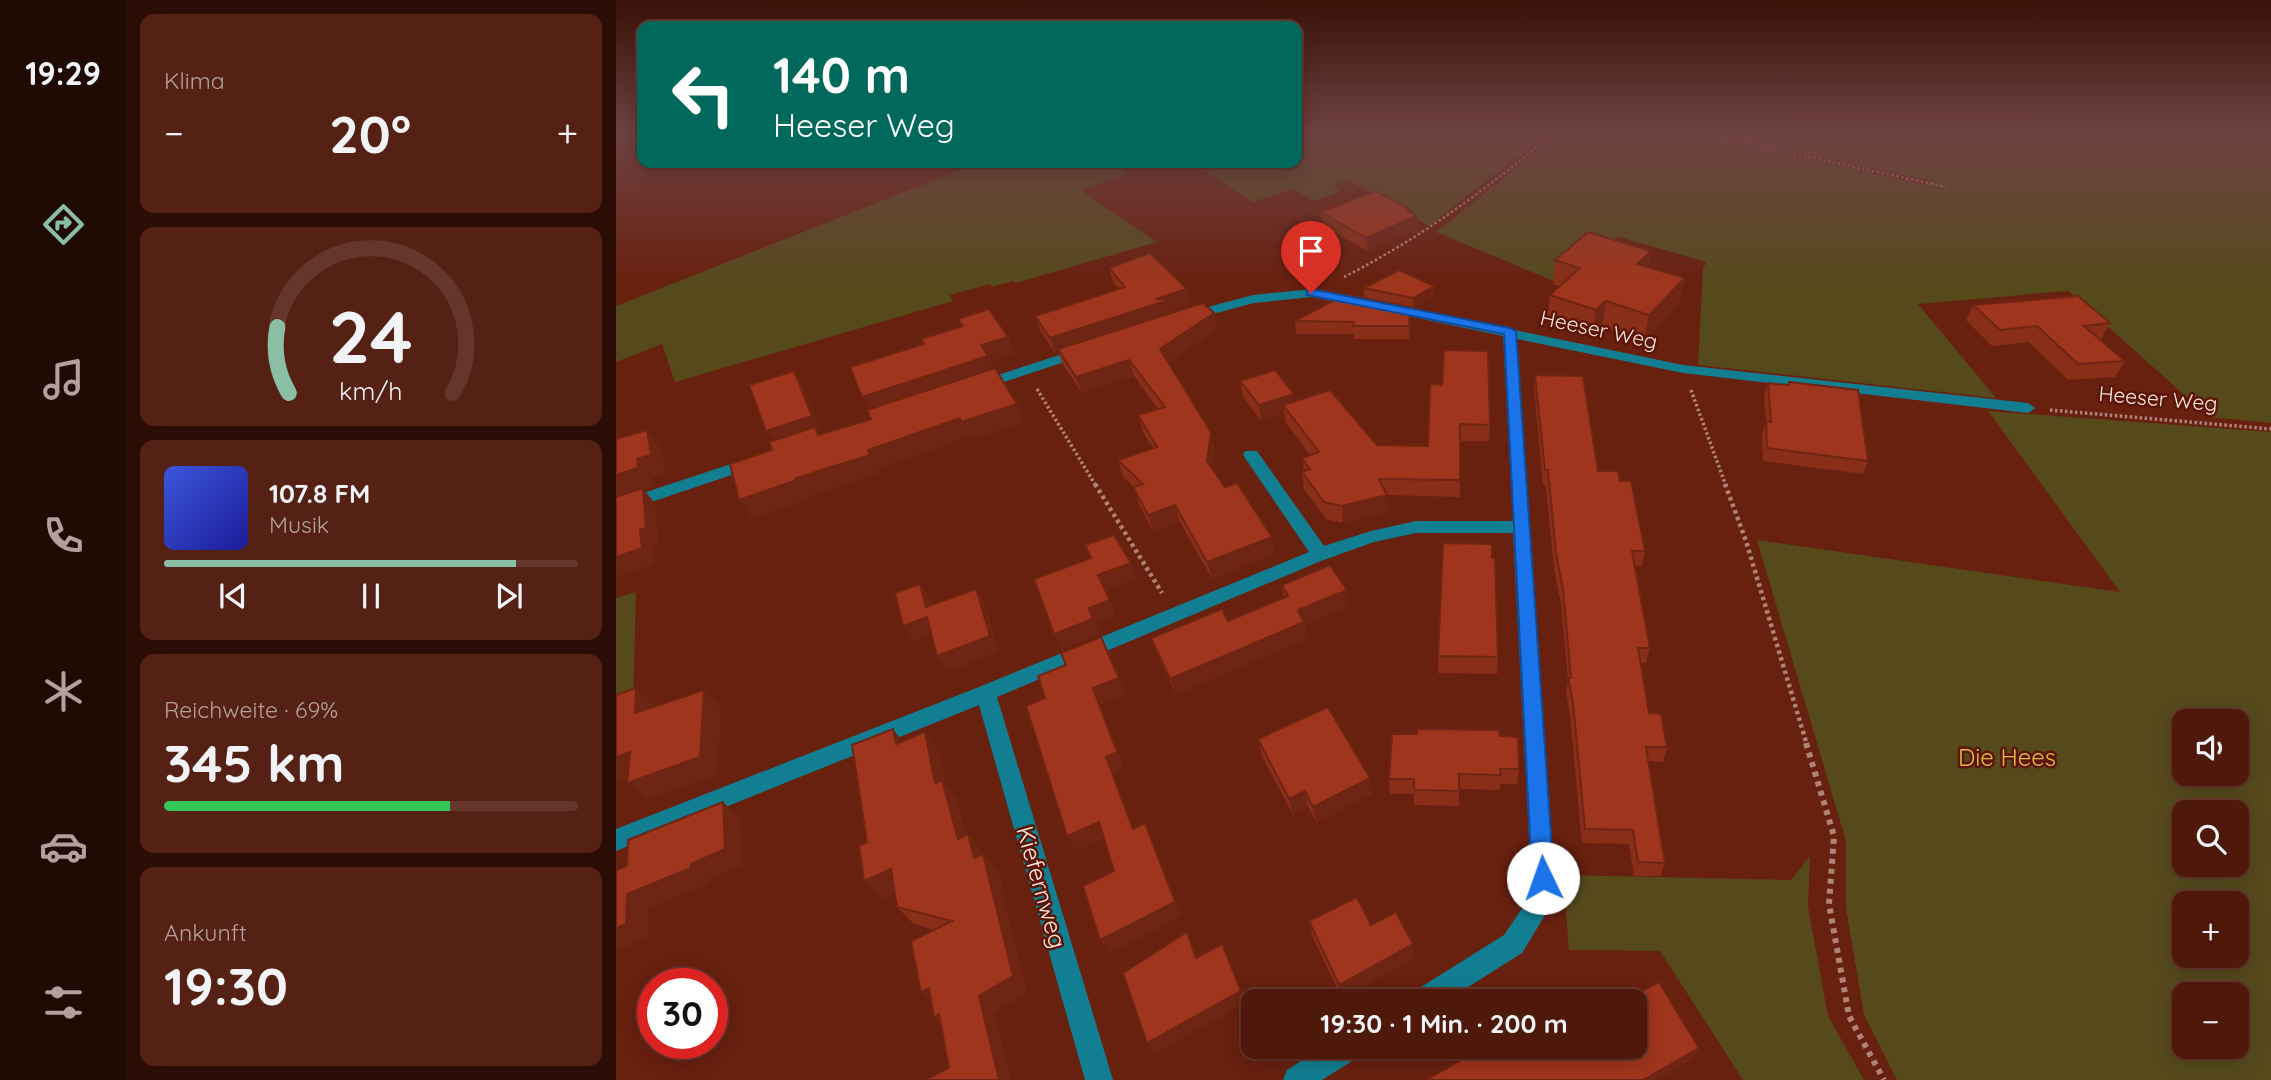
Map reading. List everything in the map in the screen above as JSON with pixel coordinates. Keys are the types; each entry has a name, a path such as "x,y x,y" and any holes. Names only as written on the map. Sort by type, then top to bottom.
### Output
{"street":[{"name":"Heeser Weg","path":"1175,320 1253,299 1311,293 1510,331 1683,369 2028,408"},
{"path":"1441,989 1513,944 1544,897 1510,331"},
{"path":"960,392 1101,345"},
{"path":"1251,455 1321,555"},
{"path":"616,508 762,459"},
{"path":"616,840 1371,537 1416,527 1522,527"},
{"name":"Kiefernweg","path":"986,693 1099,1080"},
{"path":"1297,1080 1330,1059"}],"path":[{"path":"1311,293 1379,261 1431,229 1492,183"},
{"path":"1930,183 1946,187"},
{"path":"1683,369 1746,541 1834,836 1829,904 1849,1016 1884,1080"},
{"path":"1026,370 1175,615"},
{"name":"Heeser Weg","path":"2028,408 2271,429"}],"green space":[{"path":"926,183 1102,183 1081,191 1157,242 1015,283 1013,281 992,287 990,284 950,295 953,301 675,382 662,344 616,362 616,306"},
{"path":"1224,183 1340,183 1334,186 1340,191 1314,201 1293,189 1253,202"},
{"path":"1354,183 1483,183 1429,226"},
{"path":"1497,183 2271,183 2271,423 2209,417 2068,291 1918,304 1996,398 1698,365 1703,268 1707,262 1619,237 1584,256 1556,282 1436,232"},
{"name":"Die Hees","path":"1988,411 2271,432 2271,1080 1897,1080 1864,1015 1846,908 1846,841 1757,540 2120,592"},
{"path":"636,592 633,706 616,713 616,598"},
{"path":"1810,856 1808,907 1828,1016 1864,1080 1743,1080 1660,951 1569,950 1563,875 1791,880"}],"building":[{"path":"1376,191 1417,216 1366,238 1321,212"},
{"path":"1588,232 1651,251 1637,264 1685,278 1649,315 1606,301 1596,310 1550,295 1580,268 1555,260"},
{"path":"1150,253 1187,289 1156,299 1172,299 1050,338 1035,316 1125,287 1109,268"},
{"path":"1399,270 1434,286 1413,298 1364,288"},
{"path":"1345,294 1410,308 1409,326 1353,326 1354,322 1295,321"},
{"path":"2078,296 2110,323 2084,326 2125,361 2078,364 2037,326 2000,330 1973,305"},
{"path":"1203,303 1214,313 1160,349 1211,432 1207,461 1225,487 1237,483 1272,537 1207,562 1175,505 1148,515 1133,487 1143,484 1118,460 1157,447 1138,415 1165,407 1129,360 1076,377 1058,349"},
{"path":"989,309 1008,337 981,345 988,356 862,397 850,367 924,344 921,339 963,326 958,319"},
{"path":"1444,350 1488,351 1490,425 1460,424 1460,480 1379,479 1387,495 1342,506 1324,502 1302,472 1310,469 1302,458 1319,452 1283,405 1330,390 1377,445 1428,446 1430,384 1442,385"},
{"path":"995,368 1017,404 961,422 960,418 868,450 870,455 796,478 797,480 739,500 730,464 772,450 769,442 815,427 818,435 871,419 867,410"},
{"path":"1275,370 1294,394 1259,405 1240,381"},
{"path":"794,371 812,416 766,431 749,385"},
{"path":"1535,375 1583,376 1598,471 1618,471 1620,481 1631,481 1645,551 1632,551 1650,648 1638,648 1649,713 1661,714 1667,747 1646,747 1665,863 1638,862 1633,830 1585,829 1573,702 1568,678 1571,678 1563,589 1556,554 1548,470 1545,470"},
{"path":"1789,382 1858,390 1868,461 1767,448 1766,421 1771,422 1768,383 1789,385"},
{"path":"647,430 651,455 637,459 638,468 616,475 616,439"},
{"path":"643,488 646,528 640,530 642,548 616,557 616,497"},
{"path":"1114,535 1131,563 1098,575 1110,600 1089,608 1093,619 1054,634 1034,579 1091,558 1085,545"},
{"path":"1443,543 1492,544 1492,558 1495,558 1498,657 1438,656"},
{"path":"1330,565 1347,590 1298,610 1304,622 1170,679 1151,638 1222,609 1228,621 1288,596 1282,585"},
{"path":"920,584 926,607 976,589 990,636 937,656 927,617 903,626 895,593"},
{"path":"1101,637 1119,678 1093,688 1117,752 1106,757 1133,829 1145,823 1175,902 1100,940 1083,886 1114,871 1099,822 1067,836 1026,706 1045,698 1038,676 1066,665 1061,653"},
{"path":"636,688 635,713 704,690 700,757 627,783 630,752 616,757 616,695"},
{"path":"1328,707 1370,778 1313,807 1305,791 1289,799 1258,739"},
{"path":"893,729 896,744 925,732 935,783 942,780 958,839 968,834 974,858 983,854 1013,976 979,996 999,1080 925,1080 949,1068 939,1014 934,1017 929,988 921,992 911,941 952,921 897,907 891,869 864,881 859,845 867,842 852,745"},
{"path":"1417,729 1499,730 1500,736 1518,737 1519,769 1500,769 1501,775 1459,774 1459,791 1414,790 1414,779 1389,779 1392,734 1417,734"},
{"path":"723,802 725,849 691,864 691,868 627,894 626,924 616,928 616,870 627,866 628,840"},
{"path":"1357,897 1371,925 1396,912 1413,944 1339,985 1309,921"},
{"path":"1187,932 1196,958 1222,944 1241,991 1147,1043 1123,973"},
{"path":"1659,982 1699,1048 1643,1080 1426,1080 1463,1059 1647,1059 1646,989"}],"route":[{"path":"1311,293 1510,331 1543,878"}]}
